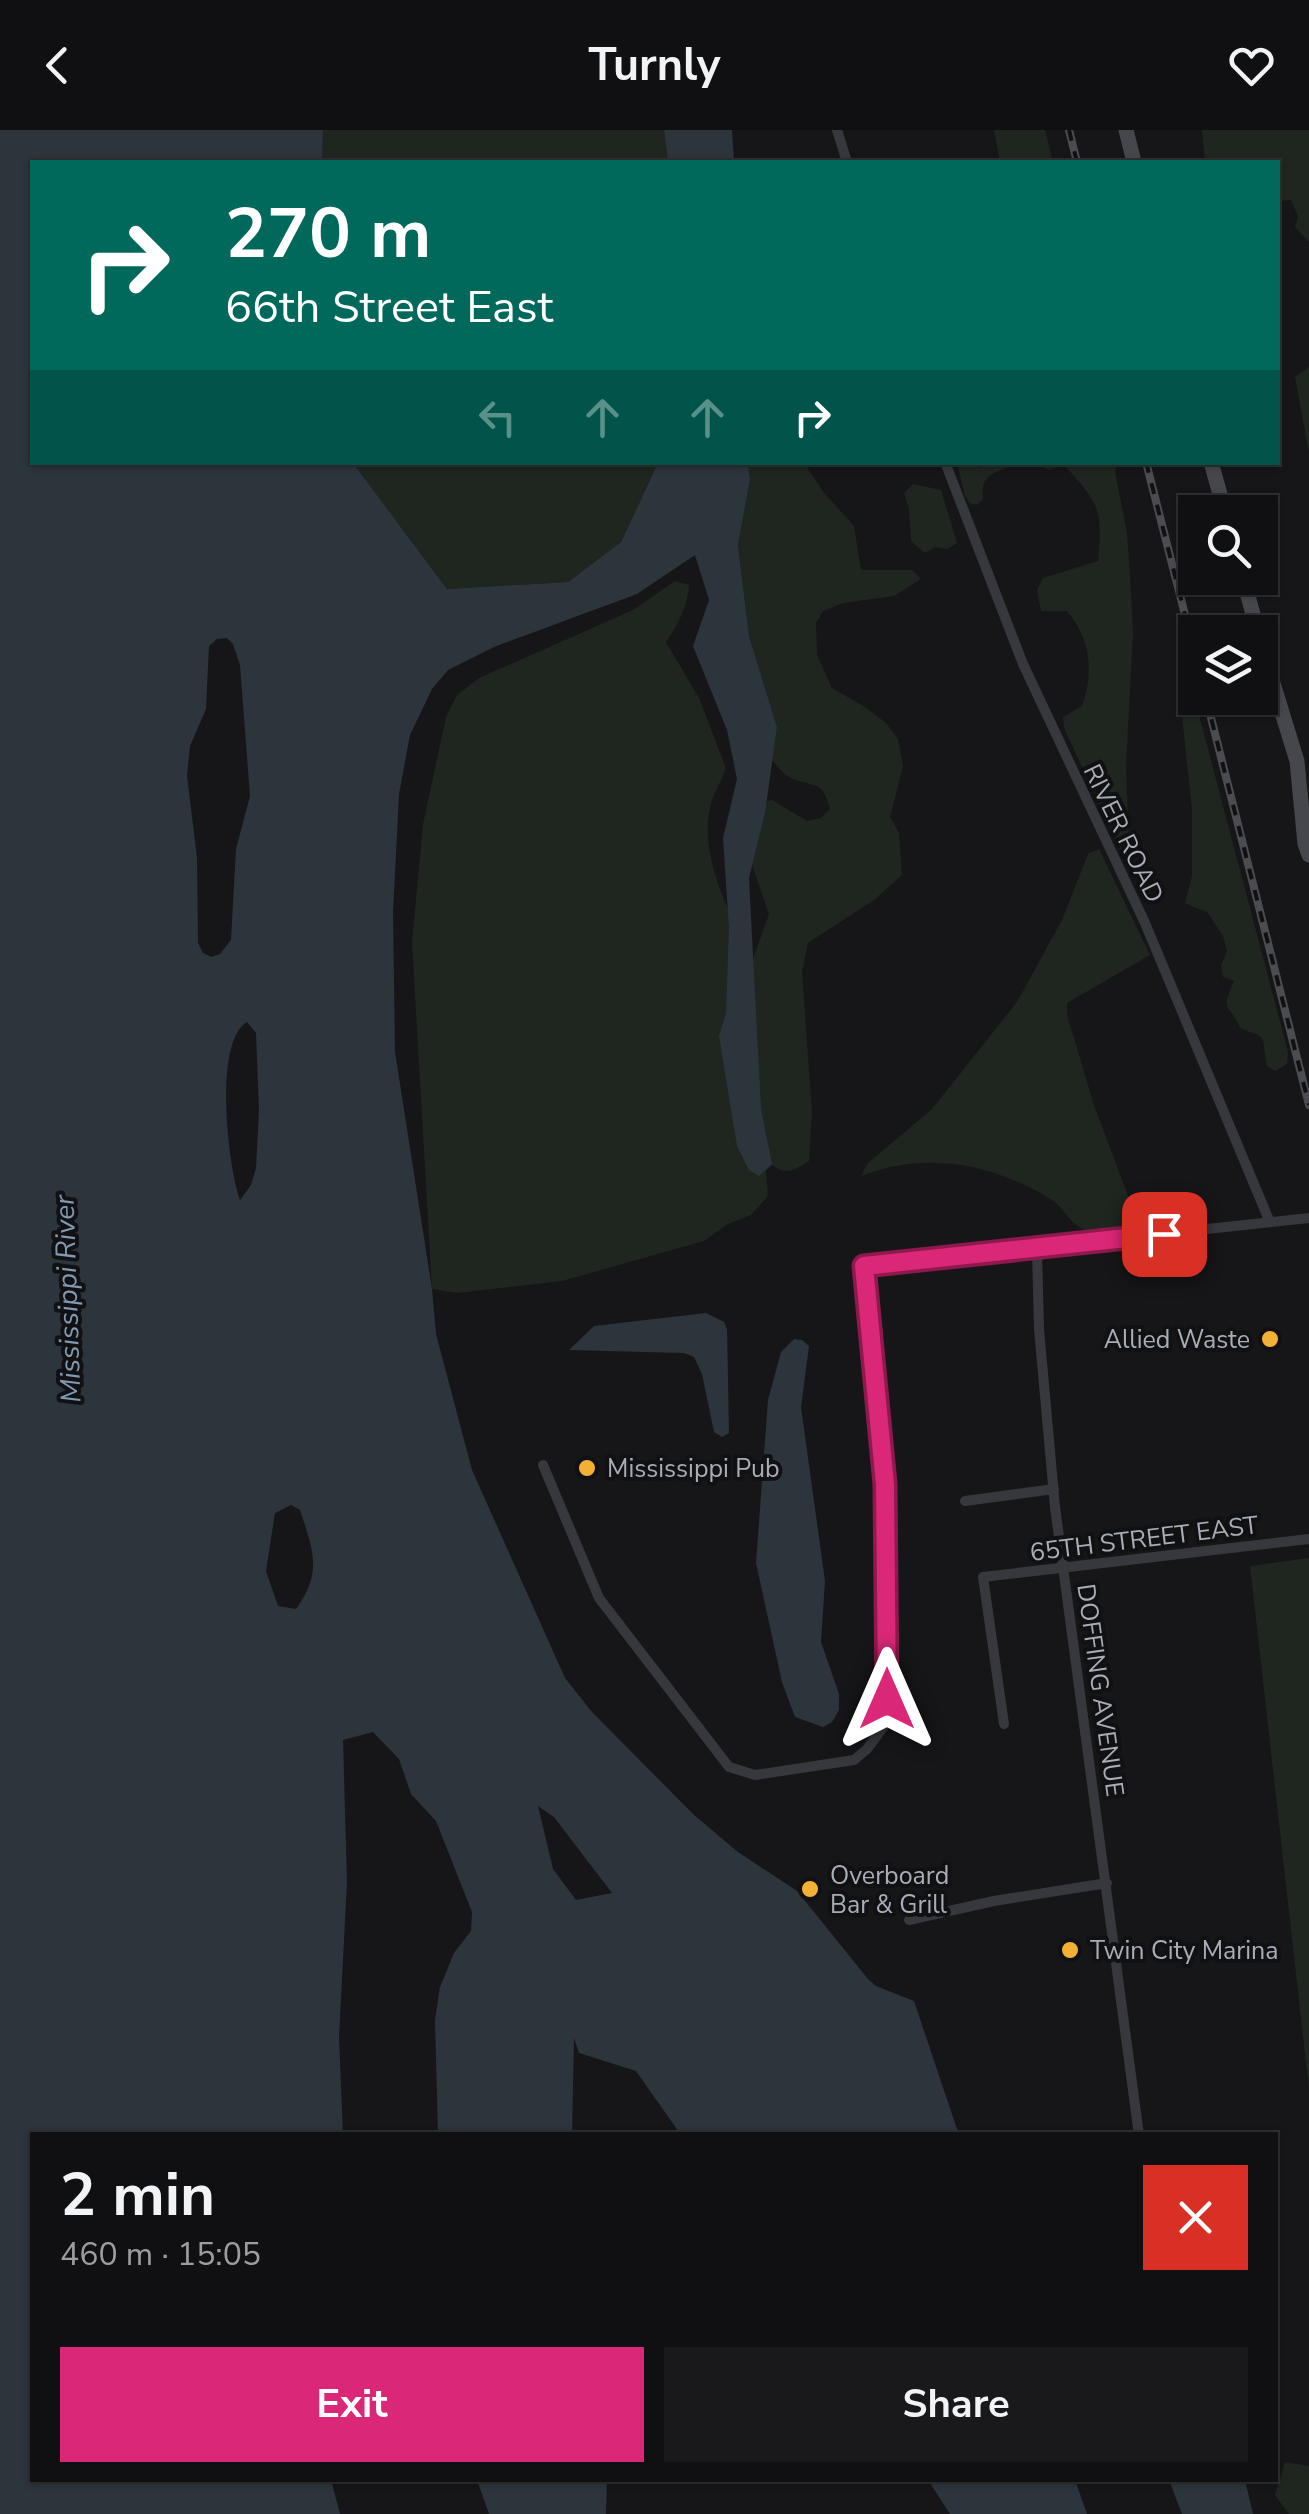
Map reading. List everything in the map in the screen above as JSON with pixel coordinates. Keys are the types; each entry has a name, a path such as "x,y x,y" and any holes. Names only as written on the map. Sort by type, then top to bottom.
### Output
{"street":[{"path":"838,130 846,160"},
{"path":"1126,130 1134,160"},
{"name":"RIVER ROAD","path":"946,465 1022,664 1145,923 1269,1220"},
{"path":"1212,465 1220,495"},
{"path":"1278,699 1297,761 1309,854"},
{"path":"543,1465 599,1598 730,1768 755,1775 854,1760 886,1722 885,1484 864,1266 1309,1218"},
{"name":"DOFFING AVENUE","path":"1036,1250 1054,1489 1139,2132"},
{"path":"965,1501 1054,1489"},
{"name":"65TH STREET EAST","path":"1004,1724 983,1577 1309,1539"},
{"path":"909,1920 994,1901 1107,1883"}],"shaded area":[{"path":"323,130 664,130 668,160 322,160"},
{"path":"994,130 1045,130 1052,160 1000,160"},
{"path":"1202,130 1309,130 1309,242 1295,227 1298,216 1291,200 1280,201 1280,160 1205,160"},
{"path":"1309,367 1309,453 1295,377"},
{"path":"354,465 657,465 621,542 568,582 447,589"},
{"path":"748,465 805,465 854,526 861,570 912,570 921,579 894,596 843,603 823,611 816,623 817,655 832,688 886,723 898,739 903,766 890,817 899,833 902,875 874,900 808,943 802,972 812,1113 809,1161 790,1170 772,1165 766,1171 768,1196 751,1215 728,1224 704,1241 562,1281 457,1293 432,1289 412,942 423,824 446,717 457,695 479,678 633,610 675,581 689,585 682,615 666,642 699,698 726,768 711,804 709,844 719,885 752,962 769,914 752,865 766,801 772,800 807,821 821,818 830,809 820,788 789,777 772,760 777,727 749,636 738,545 750,480"},
{"path":"957,465 1012,465 987,478 983,499 977,505 965,496"},
{"path":"1064,465 1117,465 1127,533 1133,633 1126,766 1130,871 1064,728 1063,717 1082,706 1086,693 1089,668 1085,645 1067,611 1041,611 1037,590 1043,578 1098,561 1099,517 1085,489"},
{"path":"913,484 941,490 957,543 925,553 911,541 904,493"},
{"path":"1182,715 1199,715 1288,1052 1287,1064 1275,1071 1267,1066 1262,1038 1240,1028 1227,1006 1234,981 1223,977 1221,965 1227,951 1223,936 1208,913 1185,903 1192,876 1192,809"},
{"path":"1099,849 1150,955 1067,1003 1067,1015 1094,1105 1139,1225 1106,1232 1086,1230 1052,1200 1030,1188 1007,1177 960,1165 911,1164 861,1176 867,1164 932,1109 1017,1002 1062,920 1088,854"},
{"path":"1309,1558 1309,2089 1250,1566"},
{"path":"1285,2462 1309,2466 1309,2514 1289,2514 1275,2495"}],"water":[{"name":"Mississippi River","path":"0,130 323,130 322,160 30,160 30,465 354,465 447,589 568,582 621,542 657,465 748,465 750,480 738,545 749,636 777,727 765,813 749,878 761,1109 772,1164 759,1176 749,1170 737,1146 719,1036 726,1013 729,928 723,838 737,779 727,730 693,646 709,600 695,555 637,594 494,647 448,670 432,689 410,735 399,794 393,913 395,1052 436,1334 472,1470 565,1678 592,1712 694,1815 738,1852 797,1891 868,1979 914,2001 958,2132 679,2132 636,2071 579,2053 574,2038 572,2132 438,2132 435,2020 440,1987 454,1953 471,1931 472,1912 436,1821 411,1794 399,1759 373,1732 343,1740 347,1882 339,2037 343,2132 30,2132 30,2482 332,2482 340,2514 0,2514","holes":["227,638 240,665 250,796 236,849 231,940 220,954 211,957 203,953 198,943 197,858 187,776 190,746 206,709 209,646 217,639","247,1022 256,1033 259,1110 256,1168 251,1185 240,1200 228,1134 227,1078 236,1034","291,1505 300,1510 313,1561 310,1584 296,1609 278,1606 266,1571 275,1513","538,1806 554,1817 612,1893 576,1900 553,1869"]},
{"path":"664,130 732,130 734,160 668,160"},
{"path":"706,1313 724,1322 727,1329 729,1433 722,1437 714,1432 702,1374 694,1357 684,1353 569,1350 594,1326"},
{"path":"794,1339 809,1346 801,1407 825,1581 821,1642 839,1694 839,1710 832,1722 823,1727 795,1717 782,1682 756,1563 768,1400 781,1352"},
{"path":"478,2482 607,2482 606,2514 489,2514"},
{"path":"929,2482 1076,2482 1087,2514 950,2514"},
{"path":"1170,2482 1245,2482 1253,2514 1182,2514"}],"railway":[{"path":"1069,130 1076,160"},
{"path":"1147,465 1185,615"},
{"path":"1210,715 1309,1105"}],"place":[{"name":"Allied Waste","path":"1270,1339"},
{"name":"Mississippi Pub","path":"587,1468"},
{"name":"Overboard Bar & Grill","path":"810,1889"},
{"name":"Twin City Marina","path":"1070,1950"}],"route":[{"path":"887,1699 885,1484 864,1266 1164,1234"}]}
